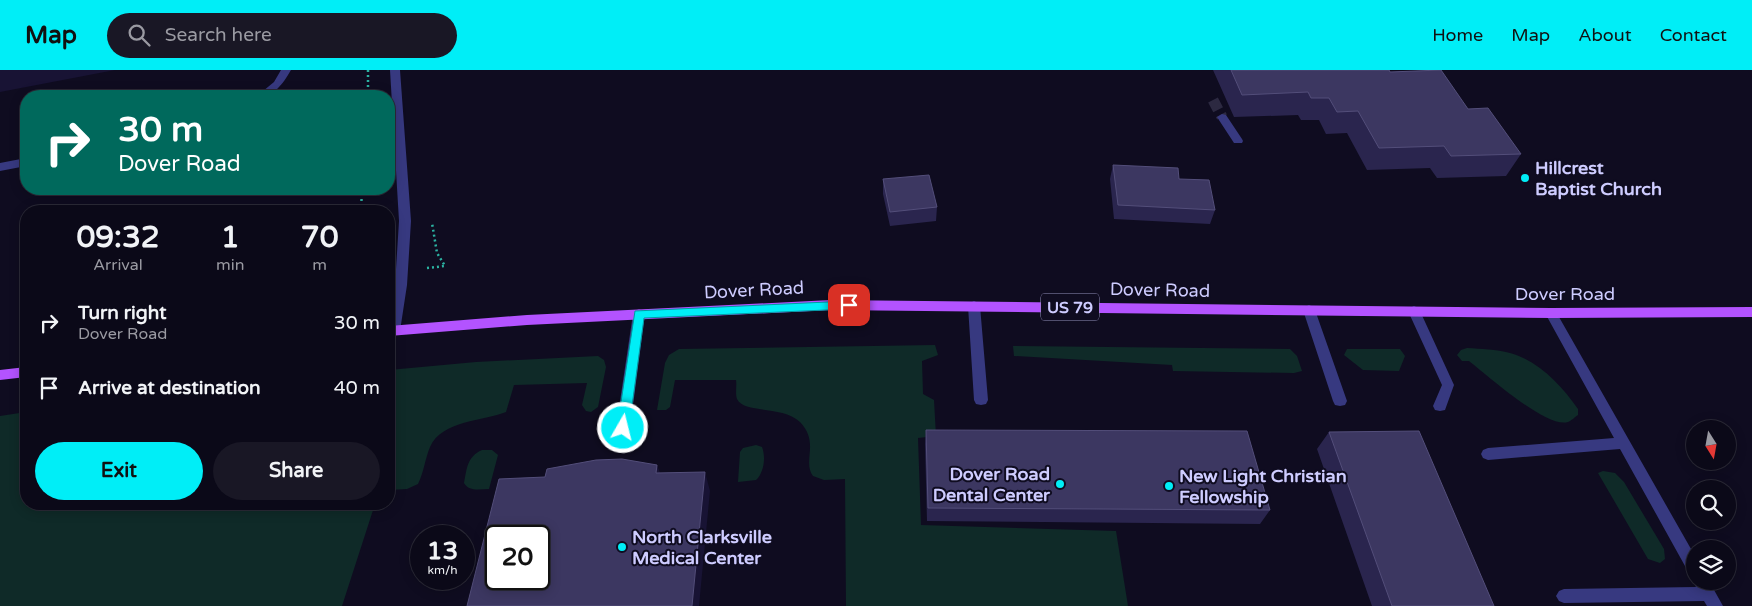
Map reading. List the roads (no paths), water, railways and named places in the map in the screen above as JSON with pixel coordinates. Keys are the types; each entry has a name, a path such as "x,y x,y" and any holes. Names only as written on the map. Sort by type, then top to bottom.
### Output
{"main road":[{"name":"Dover Road","path":"395,331 639,314 831,305 1551,313 1752,312"},
{"path":"0,375 20,373"}],"street":[{"path":"270,90 278,84 286,70"},
{"path":"395,70 405,221 401,285 395,313"},
{"path":"1222,117 1238,141"},
{"path":"0,167 20,163"},
{"path":"974,306 981,400"},
{"path":"1310,310 1340,401"},
{"path":"1414,311 1448,385 1440,406"},
{"path":"1551,313 1686,554"},
{"path":"623,428 639,314"},
{"path":"1488,454 1624,443"},
{"path":"1564,596 1708,594"}],"tunnel":[{"path":"1213,100 1222,117"}],"place":[{"name":"Hillcrest Baptist Church","path":"1525,178"},
{"name":"Dover Road Dental Center","path":"1060,484"},
{"name":"New Light Christian Fellowship","path":"1169,486"},
{"name":"North Clarksville Medical Center","path":"622,547"}]}
